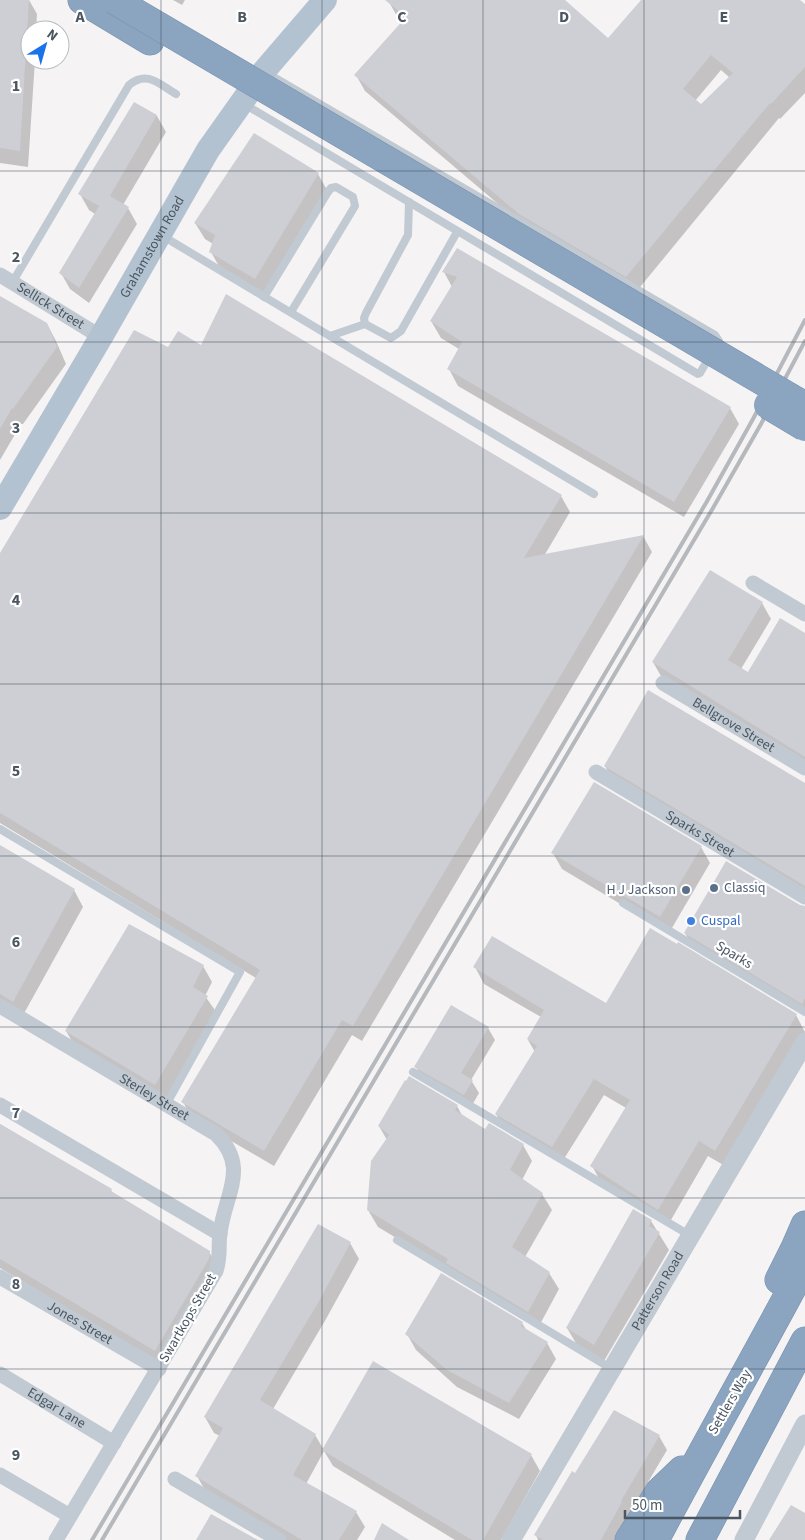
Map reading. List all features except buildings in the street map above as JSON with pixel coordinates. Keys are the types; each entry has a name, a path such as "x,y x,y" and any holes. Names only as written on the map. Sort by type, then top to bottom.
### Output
{"highway":[{"path":"82,0 300,131 805,427"},
{"path":"114,0 805,406"},
{"path":"739,1387 742,1349 795,1248 805,1225"},
{"name":"Settlers Way","path":"655,1540 708,1439 739,1387 805,1264"},
{"path":"700,1540 805,1341"},
{"path":"629,1540 659,1492 708,1439"}],"main road":[{"name":"Grahamstown Road","path":"0,508 208,150 264,71 325,0"}],"street":[{"name":"Sellick Street","path":"6,279 101,337"},
{"path":"753,583 805,614"},
{"name":"Bellgrove Street","path":"663,683 805,768"},
{"name":"Sparks Street","path":"596,772 805,897"},
{"name":"Sterley Street","path":"0,1006 216,1134 226,1143 234,1158 234,1171 220,1234"},
{"name":"Patterson Road","path":"511,1540 805,1042"},
{"path":"0,1105 220,1234"},
{"name":"Swartkops Street","path":"56,1540 216,1271 220,1260 220,1234"},
{"name":"Jones Street","path":"0,1278 159,1369"},
{"name":"Edgar Lane","path":"0,1374 114,1443"},
{"path":"744,1540 805,1424"},
{"path":"0,1475 70,1516"},
{"path":"175,1479 279,1540"}],"lane":[{"path":"241,102 457,232 698,374 700,373 718,344 715,335 264,71"},
{"path":"6,279 129,85 137,78 148,78 176,94"},
{"path":"264,297 331,188 336,187 353,196 355,206 291,312"},
{"path":"365,324 364,318 366,313 408,235 409,202"},
{"path":"330,336 365,324 391,338 401,331 457,232"},
{"path":"160,234 594,494"},
{"path":"0,830 240,972 166,1105"},
{"name":"Sparks","path":"623,903 805,1012"},
{"path":"413,1072 691,1236"},
{"path":"397,1240 612,1368"}],"railway":[{"path":"92,1540 706,503 805,320"},
{"path":"102,1540 713,508 761,424 805,341"}],"place":[{"name":"Classiq","path":"714,888"},
{"name":"H J Jackson","path":"686,890"},
{"name":"Cuspal","path":"691,921"}]}
